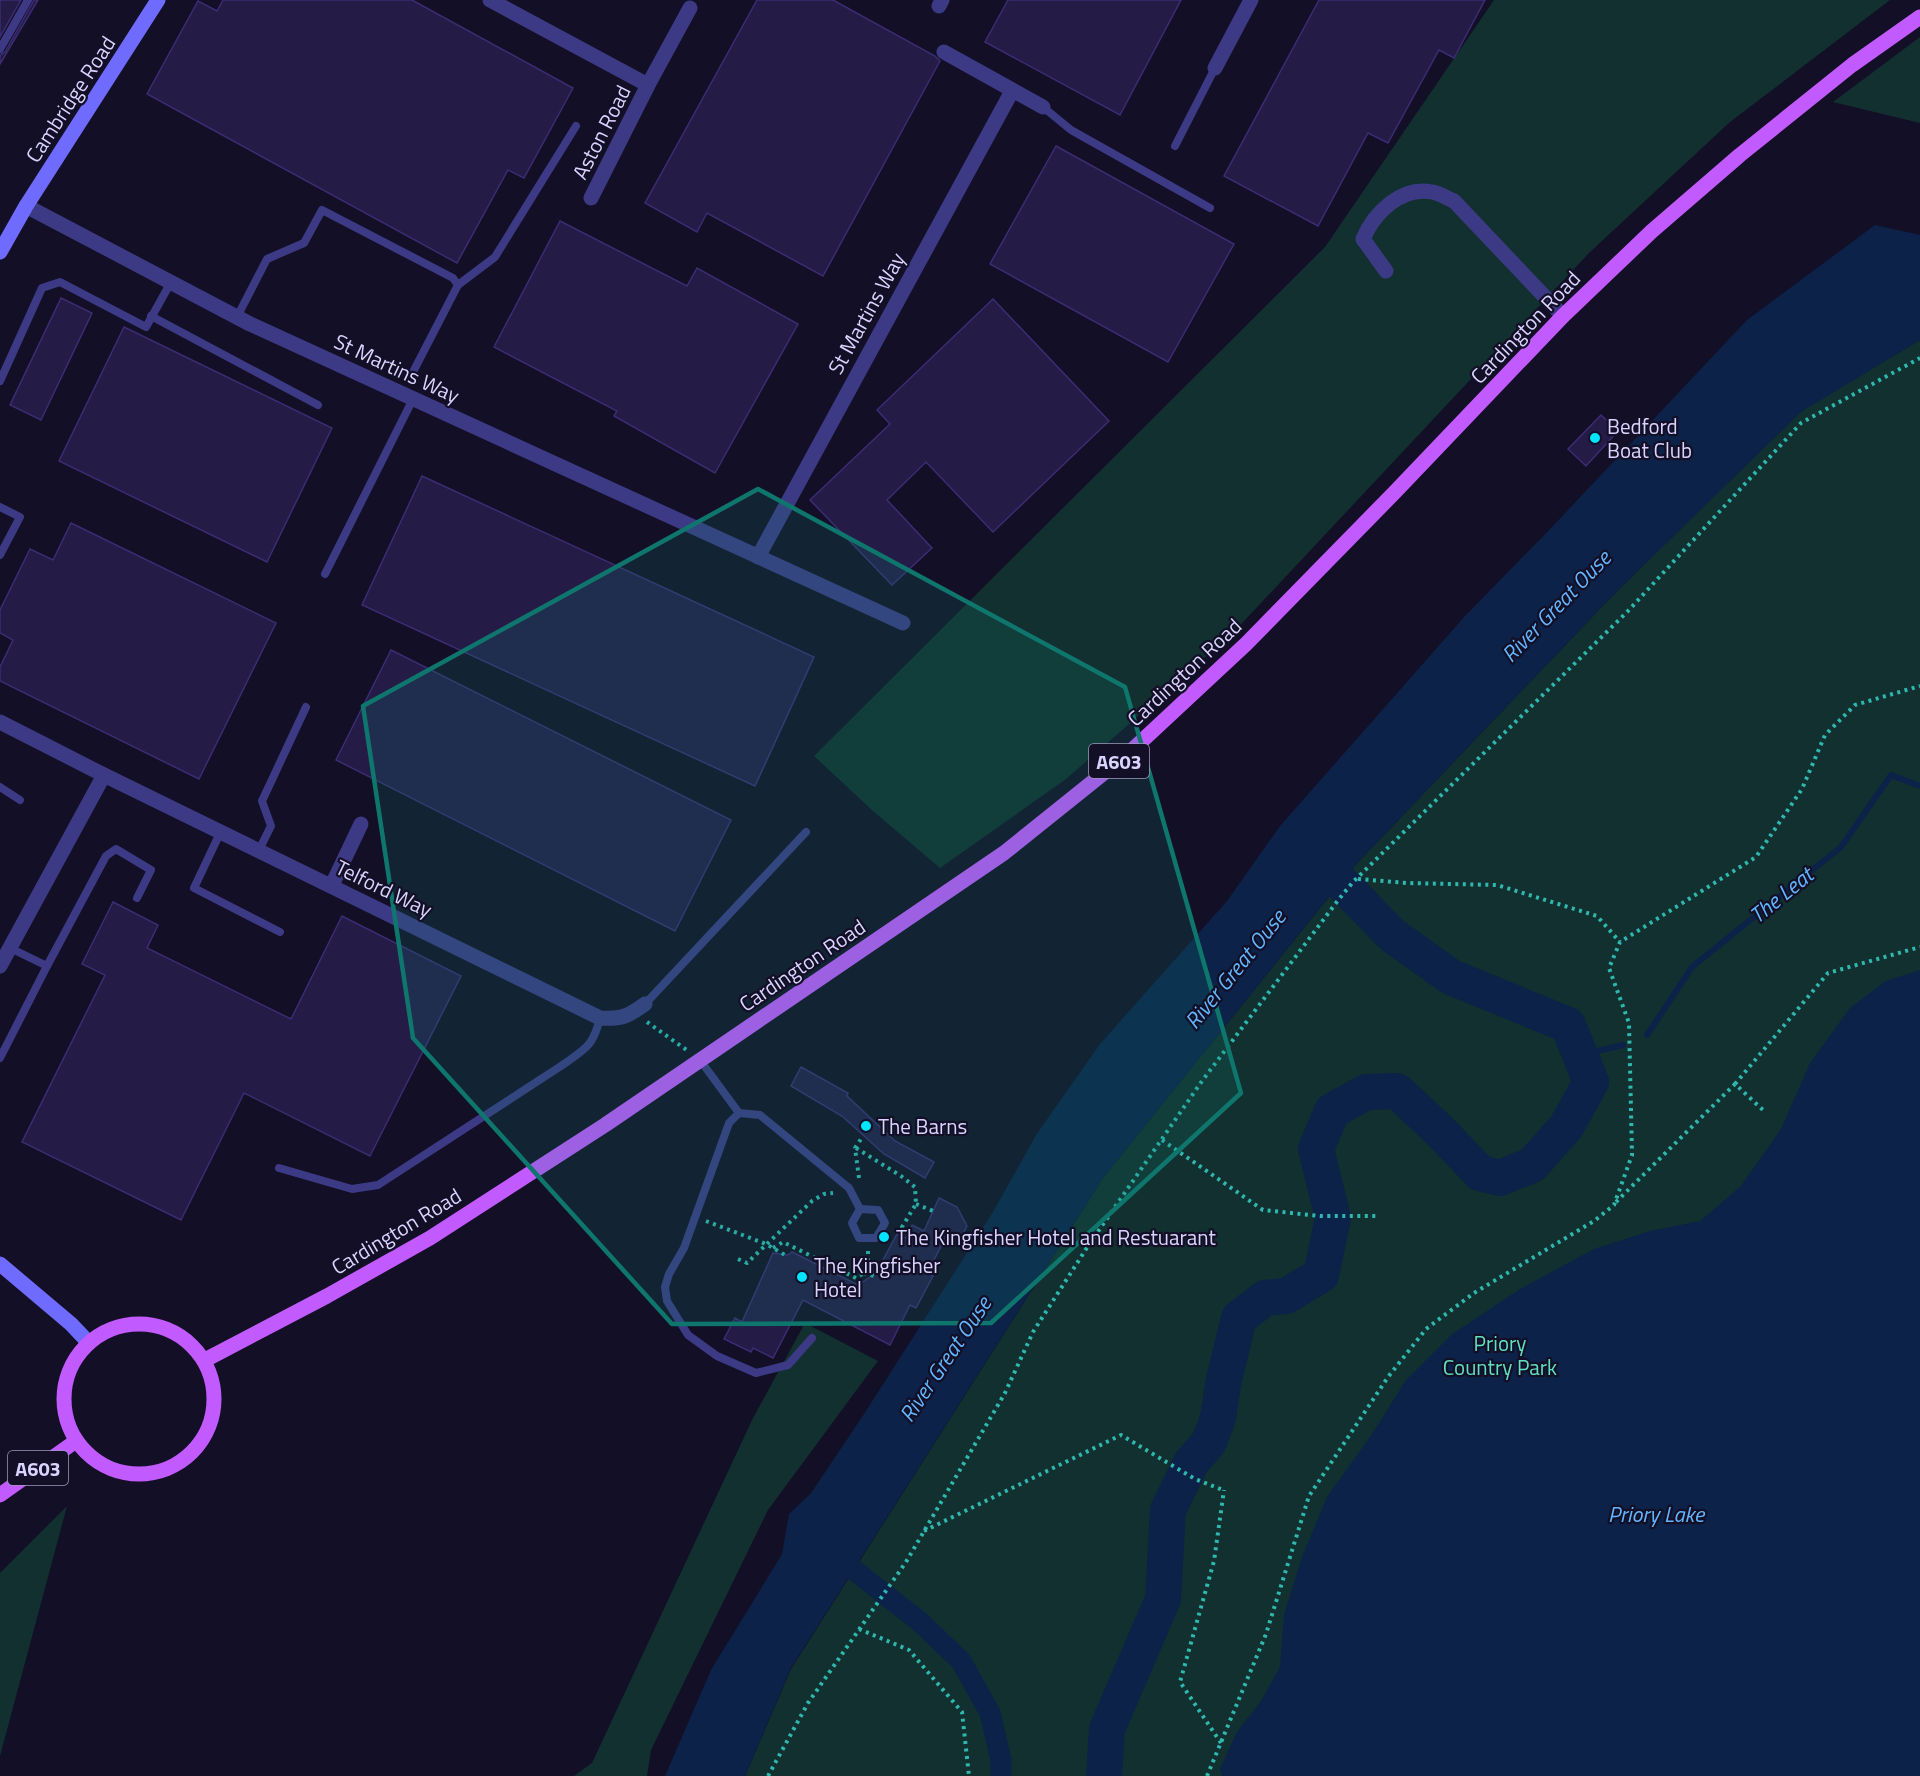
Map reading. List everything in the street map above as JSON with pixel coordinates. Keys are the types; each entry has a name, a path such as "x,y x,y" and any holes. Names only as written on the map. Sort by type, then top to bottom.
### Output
{"main road":[{"name":"Cardington Road","path":"205,1360 327,1296 430,1238 700,1060 1004,854 1130,752 1246,644 1395,493 1563,316 1652,231 1740,155 1852,65 1920,17"},
{"path":"143,1323 179,1334 205,1360 215,1395 208,1430 187,1459 152,1474 121,1473 95,1461 76,1442 65,1416 64,1389 74,1360 89,1343 114,1328 143,1323"},
{"name":"A603","path":"0,1495 76,1442"}],"street":[{"name":"Cambridge Road","path":"0,252 26,206 158,0"},
{"name":"Aston Road","path":"490,0 648,85"},
{"path":"1215,68 1251,0"},
{"name":"Aston Road","path":"591,198 690,8"},
{"path":"944,52 1043,107"},
{"name":"St Martins Way","path":"758,556 1012,90"},
{"path":"1386,270 1370,252 1363,238 1370,223 1388,205 1410,193 1432,192 1454,201 1563,316"},
{"name":"St Martins Way","path":"26,206 237,317 903,623"},
{"name":"Telford Way","path":"0,722 600,1018"},
{"path":"0,966 104,775"},
{"path":"332,885 361,824"},
{"path":"600,1018 619,1019 639,1008"},
{"path":"0,1264 89,1343"}],"lane":[{"path":"0,49 28,0"},
{"path":"1175,146 1215,68"},
{"path":"1043,107 1071,130 1210,208"},
{"path":"413,372 458,285 495,257 576,126"},
{"path":"237,317 267,259 304,243 322,210 453,278 458,285"},
{"path":"0,381 42,288 60,282 146,327 171,282"},
{"path":"151,316 318,405"},
{"path":"325,574 412,399"},
{"path":"0,507 20,517 0,555"},
{"path":"259,850 271,826 262,801 306,707"},
{"path":"0,787 20,800"},
{"path":"221,831 194,888 280,932"},
{"path":"639,1008 806,832"},
{"path":"0,1058 106,856 116,849 151,870 137,898"},
{"path":"10,948 47,966"},
{"path":"279,1168 352,1189 378,1185 553,1072 589,1046 596,1036 600,1018"},
{"path":"700,1060 739,1113 760,1115 849,1188 860,1209"},
{"path":"739,1113 729,1123 684,1248 669,1274 665,1287 667,1301 688,1335 717,1356 756,1373 788,1365 812,1338"},
{"path":"860,1209 878,1210 885,1223 876,1238 860,1238 852,1223 860,1209"}],"path":[{"path":"768,1776 808,1702 906,1562 1005,1393 1033,1332 1088,1246 1202,1081 1339,899 1355,880 1628,611 1801,423 1920,358"},
{"path":"1614,1205 1632,1155 1629,1023 1609,968 1620,942 1756,857 1802,789 1825,735 1855,705 1920,686"},
{"path":"1355,880 1497,885 1597,916 1620,942"},
{"path":"1207,1776 1266,1634 1309,1496 1388,1377 1426,1329 1474,1293 1594,1221 1614,1205 1735,1084 1828,973 1920,947"},
{"path":"639,1008 700,1060"},
{"path":"1735,1084 1764,1111"},
{"path":"738,1259 747,1263 812,1201 824,1194 837,1193 847,1200 855,1198 861,1190 855,1148 863,1136"},
{"path":"1162,1140 1263,1210 1320,1216 1377,1216"},
{"path":"855,1148 915,1187 916,1204 902,1227 910,1230"},
{"path":"916,1204 933,1211"},
{"path":"694,1217 766,1244 785,1255"},
{"path":"773,1248 783,1242 856,1278 864,1273 868,1265 867,1238"},
{"path":"864,1273 874,1276"},
{"path":"924,1531 1121,1435 1195,1479 1223,1490 1214,1560 1180,1682 1221,1743"},
{"path":"859,1629 909,1650 963,1712 969,1776"}],"highlighted area":[{"path":"758,489 1125,687 1241,1093 991,1323 672,1324 413,1038 363,706"}],"green space":[{"path":"1494,0 1890,0 1730,122 1589,253 1231,635 1066,779 940,868 873,811 814,756 1325,247"},
{"path":"1920,37 1920,123 1833,102"},
{"name":"Priory Country Park","path":"1920,340 1920,1776 745,1776 791,1669 1103,1178 1332,893 1360,860 1616,592 1801,411"},
{"path":"805,1323 878,1361 768,1510 651,1750 647,1776 574,1776 592,1763 753,1418"},
{"path":"67,1506 0,1756 0,1573"}],"water":[{"name":"River Great Ouse","path":"1875,225 1920,235 1920,340 1801,412 1616,592 1360,860 1103,1178 791,1668 745,1776 665,1776 711,1670 782,1554 789,1514 811,1493 864,1414 993,1212 1036,1135 1100,1044 1227,901 1280,826 1465,616 1747,320"},
{"name":"Priory Lake","path":"1920,970 1920,1776 1222,1776 1220,1769 1237,1732 1261,1701 1280,1667 1284,1615 1302,1557 1327,1497 1372,1434 1406,1380 1451,1335 1520,1289 1594,1249 1650,1231 1700,1221 1741,1186 1781,1129 1810,1063 1850,1008 1886,981"}],"building":[{"path":"0,0 21,0 0,37"},
{"path":"34,0 38,0 0,64 0,55 5,52"},
{"path":"223,0 412,0 573,88 524,178 508,170 457,263 147,94 198,1 217,11"},
{"path":"757,0 833,0 935,56 940,61 823,276 707,213 697,232 645,203"},
{"path":"1008,0 1181,0 1120,115 985,42"},
{"path":"1319,0 1485,0 1454,58 1439,50 1388,143 1368,133 1318,226 1224,176"},
{"path":"1056,146 1234,244 1168,362 990,264"},
{"path":"560,221 687,286 697,268 798,324 715,473 614,416 617,411 494,347"},
{"path":"61,298 92,313 41,420 10,405"},
{"path":"993,299 1109,421 993,532 926,462 887,500 932,548 892,585 810,500 890,424 877,410"},
{"path":"124,327 332,428 267,562 59,461"},
{"name":"Bedford Boat Club","path":"1601,415 1618,431 1586,466 1568,449"},
{"path":"422,476 814,657 755,786 362,605"},
{"path":"71,523 276,623 199,779 0,681 0,667 13,640 0,633 0,610 30,549 53,560"},
{"path":"391,650 731,820 675,931 336,760"},
{"path":"113,902 158,925 147,948 291,1019 342,916 461,976 370,1156 244,1093 181,1220 22,1142 105,975 82,964"},
{"name":"The Barns","path":"801,1067 848,1093 847,1096 895,1141 934,1162 925,1178 884,1154 842,1116 791,1086"},
{"name":"The Kingfisher Hotel","path":"939,1198 957,1207 967,1226 963,1234 956,1235 952,1242 945,1239 927,1273 933,1276 916,1308 910,1305 890,1345 803,1300 773,1358 753,1348 751,1352 724,1339 735,1318 742,1322 773,1253 788,1255 792,1252 858,1285 876,1273 897,1234 906,1238 912,1225 924,1231"}],"waterway":[{"name":"The Leat","path":"1647,1035 1692,967 1841,847 1891,775 1920,786"},
{"path":"1104,1776 1107,1729 1163,1599 1168,1510 1191,1463 1209,1442 1218,1418 1223,1384 1239,1318 1265,1298 1286,1296 1321,1275 1333,1218 1316,1149 1332,1111 1366,1092 1397,1091 1480,1173 1500,1178 1532,1165 1566,1127 1591,1082 1568,1025 1451,977 1392,935 1321,862"},
{"path":"1580,1055 1623,1045"},
{"path":"831,1552 919,1621 961,1661 990,1713 1001,1760 1001,1776"}],"place":[{"name":"Bedford Boat Club","path":"1595,438"},
{"name":"The Barns","path":"866,1126"},
{"name":"The Kingfisher Hotel and Restuarant","path":"884,1237"},
{"name":"The Kingfisher Hotel","path":"802,1277"}]}
